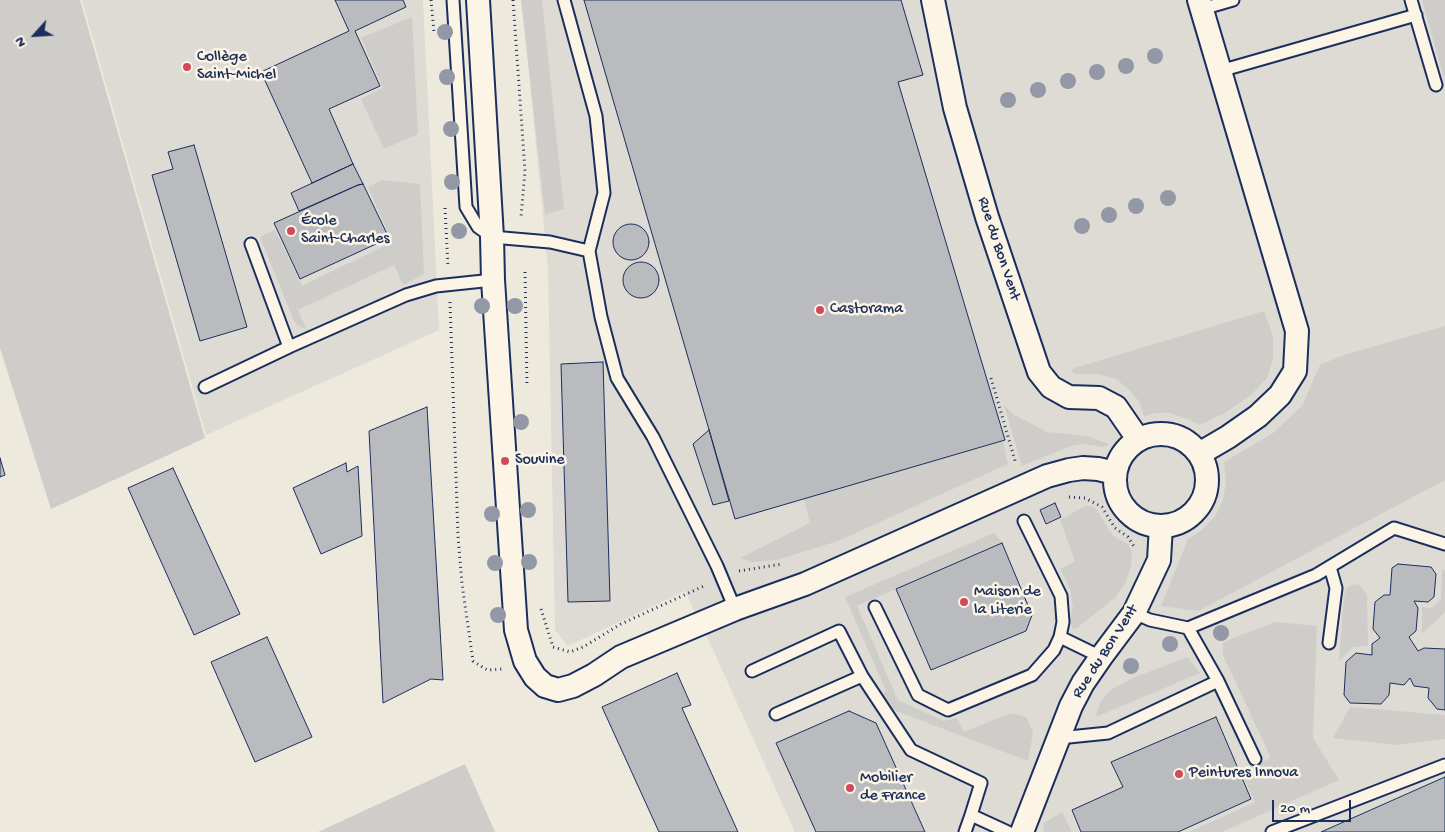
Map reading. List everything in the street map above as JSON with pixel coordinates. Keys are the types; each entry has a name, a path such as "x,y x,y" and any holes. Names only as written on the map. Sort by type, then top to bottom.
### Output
{"street":[{"path":"478,0 493,280 516,630 525,661 534,677 545,686 558,690 573,686 621,657 735,609 805,584 1047,476 1083,468 1116,473"},
{"name":"Rue du Bon Vent","path":"933,0 955,108 987,216 1038,372 1051,387 1070,398 1100,398 1116,407 1138,440"},
{"path":"1199,454 1258,416 1280,395 1295,370 1297,331 1201,4"},
{"path":"1165,433 1178,437 1190,444 1199,454 1206,467 1205,495 1198,508 1188,518 1175,524 1161,526 1148,524 1136,519 1126,510 1119,499 1115,486 1116,473 1119,460 1128,448 1138,440 1151,434 1165,433"},
{"name":"Rue du Bon Vent","path":"1022,832 1075,698 1100,657 1134,613 1159,560 1161,526"}],"lane":[{"path":"453,0 466,207 478,228 492,237 550,242 589,251"},
{"path":"564,0 596,116 604,193 589,251 601,317 617,378 653,437 722,578 735,609"},
{"path":"1201,4 1233,0"},
{"path":"1411,0 1436,85"},
{"path":"1220,71 1416,14"},
{"path":"251,244 290,347"},
{"path":"205,387 406,294 436,286 493,280"},
{"path":"875,607 918,695 948,710 1032,675 1054,650 1060,637 1063,622 1061,596 1024,521"},
{"path":"1134,613 1150,620 1188,628 1316,575 1394,528 1445,544"},
{"path":"1329,643 1336,588 1330,567"},
{"path":"1188,628 1218,682 1255,759"},
{"path":"752,671 839,631 862,676 911,750 981,783 965,832"},
{"path":"1060,637 1100,657"},
{"path":"776,714 862,676"},
{"path":"1059,738 1108,733 1218,682"},
{"path":"1272,832 1445,765"},
{"path":"971,815 1008,832"}],"path":[{"path":"431,0 434,38"},
{"path":"513,0 525,170 521,217"},
{"path":"445,205 446,250 450,285 457,517 462,584 473,661 486,670 503,669"},
{"path":"525,272 527,396"},
{"path":"991,378 1017,465 1008,469"},
{"path":"538,602 553,647 570,652 583,647 621,624 693,590 744,569 784,563"}],"shaded area":[{"path":"0,0 80,0 205,438 51,509 0,348"},
{"name":"École Saint-Charles","path":"82,0 423,0 439,330 206,435"},
{"path":"521,0 542,0 564,209 545,215"},
{"path":"522,0 1445,0 1445,832 795,832 685,591 568,646 555,630 548,268"},
{"path":"1422,0 1445,0 1445,82"},
{"path":"412,17 418,134 384,149 361,99 383,88 361,38"},
{"path":"381,180 420,184 424,274 403,285 394,265 298,310 306,329 299,326 294,321 260,237 275,230 302,286 392,242 368,187"},
{"path":"1264,311 1273,336 1273,359 1267,378 1251,395 1225,413 1200,425 1170,413 1155,413 1144,417 1140,403 1130,390 1116,379 1098,374 1074,374 1071,369"},
{"path":"1445,326 1445,480 1198,611 1161,606 1188,539 1202,530 1216,515 1223,500 1226,482 1224,462 1273,433 1302,406 1320,365 1341,356"},
{"path":"1004,405 1013,414 1047,432 1087,436 1109,444 1103,447 1083,444 1071,446 1022,466"},
{"path":"1003,440 1008,464 838,541 777,560 752,562 740,558 810,523 804,499"},
{"path":"1085,506 1091,506 1097,510 1113,536 1128,544 1132,553 1131,566 1125,583 1116,597 1077,628 1072,628 1070,618 1073,608 1070,589 1060,569 1075,561 1060,520"},
{"path":"994,533 1002,543 857,606 898,700 944,721 957,718 964,732 1011,713 1026,717 1033,732 1028,761 891,709 880,696 886,691 845,597"},
{"path":"1442,570 1445,570 1445,612 1422,634 1422,607 1432,608 1441,599"},
{"path":"1353,584 1360,585 1367,595 1368,646 1353,647 1339,661 1344,596 1346,589"},
{"path":"1276,622 1317,626 1313,738 1339,780 1222,832 1189,832 1255,802 1241,772 1271,758 1223,655 1223,643"},
{"path":"1187,657 1200,673 1096,717 1100,702 1112,689 1133,678"},
{"path":"1350,707 1445,715 1445,739 1396,745 1333,738"},
{"path":"465,764 495,832 318,832"},
{"path":"1062,812 1072,832 1043,832 1044,823"}],"building":[{"path":"335,0 403,0 406,7 355,31 380,86 329,109 353,164 312,183 261,72 349,31"},
{"name":"Castorama","path":"584,0 901,0 923,75 898,82 1005,440 735,519"},
{"path":"194,145 247,327 200,341 152,175 173,169 168,152"},
{"path":"353,164 363,184 299,211 291,193"},
{"path":"363,184 389,238 300,279 274,223"},
{"path":"631,224 643,230 649,242 643,254 631,260 619,254 613,242 619,230"},
{"path":"641,262 654,267 659,280 654,293 641,298 628,293 623,280 628,267"},
{"path":"603,362 610,601 568,602 561,364"},
{"path":"427,407 443,680 431,679 383,703 369,431"},
{"path":"709,430 729,501 713,505 693,444"},
{"path":"0,458 5,475 0,477"},
{"path":"346,463 347,472 358,466 362,536 321,554 293,488"},
{"path":"173,468 240,614 194,635 128,488"},
{"path":"1055,503 1061,517 1046,524 1040,510"},
{"name":"Maison de la Literie","path":"1002,543 1032,615 1026,631 931,670 896,589"},
{"path":"1398,564 1431,567 1436,574 1434,597 1428,602 1414,601 1418,608 1416,631 1409,637 1418,651 1424,648 1445,649 1445,710 1437,709 1428,698 1429,688 1414,686 1410,678 1404,685 1390,683 1389,695 1381,704 1350,703 1344,695 1346,662 1356,653 1372,655 1372,644 1380,638 1373,629 1375,602 1384,595 1390,595 1392,568"},
{"path":"267,637 312,737 255,762 211,662"},
{"path":"677,673 691,705 682,708 738,832 659,832 602,707"},
{"name":"Mobilier de France","path":"849,711 876,723 925,832 816,832 776,743"},
{"name":"Peintures Innova","path":"1216,717 1251,799 1178,832 1081,832 1072,810 1123,787 1111,762"},
{"path":"1445,777 1445,832 1321,832"}],"place":[{"name":"Collège Saint-Michel","path":"187,67"},
{"name":"École Saint-Charles","path":"291,231"},
{"name":"Castorama","path":"820,310"},
{"name":"Souvine","path":"505,461"},
{"name":"Maison de la Literie","path":"964,602"},
{"name":"Peintures Innova","path":"1179,774"},
{"name":"Mobilier de France","path":"850,788"}]}
